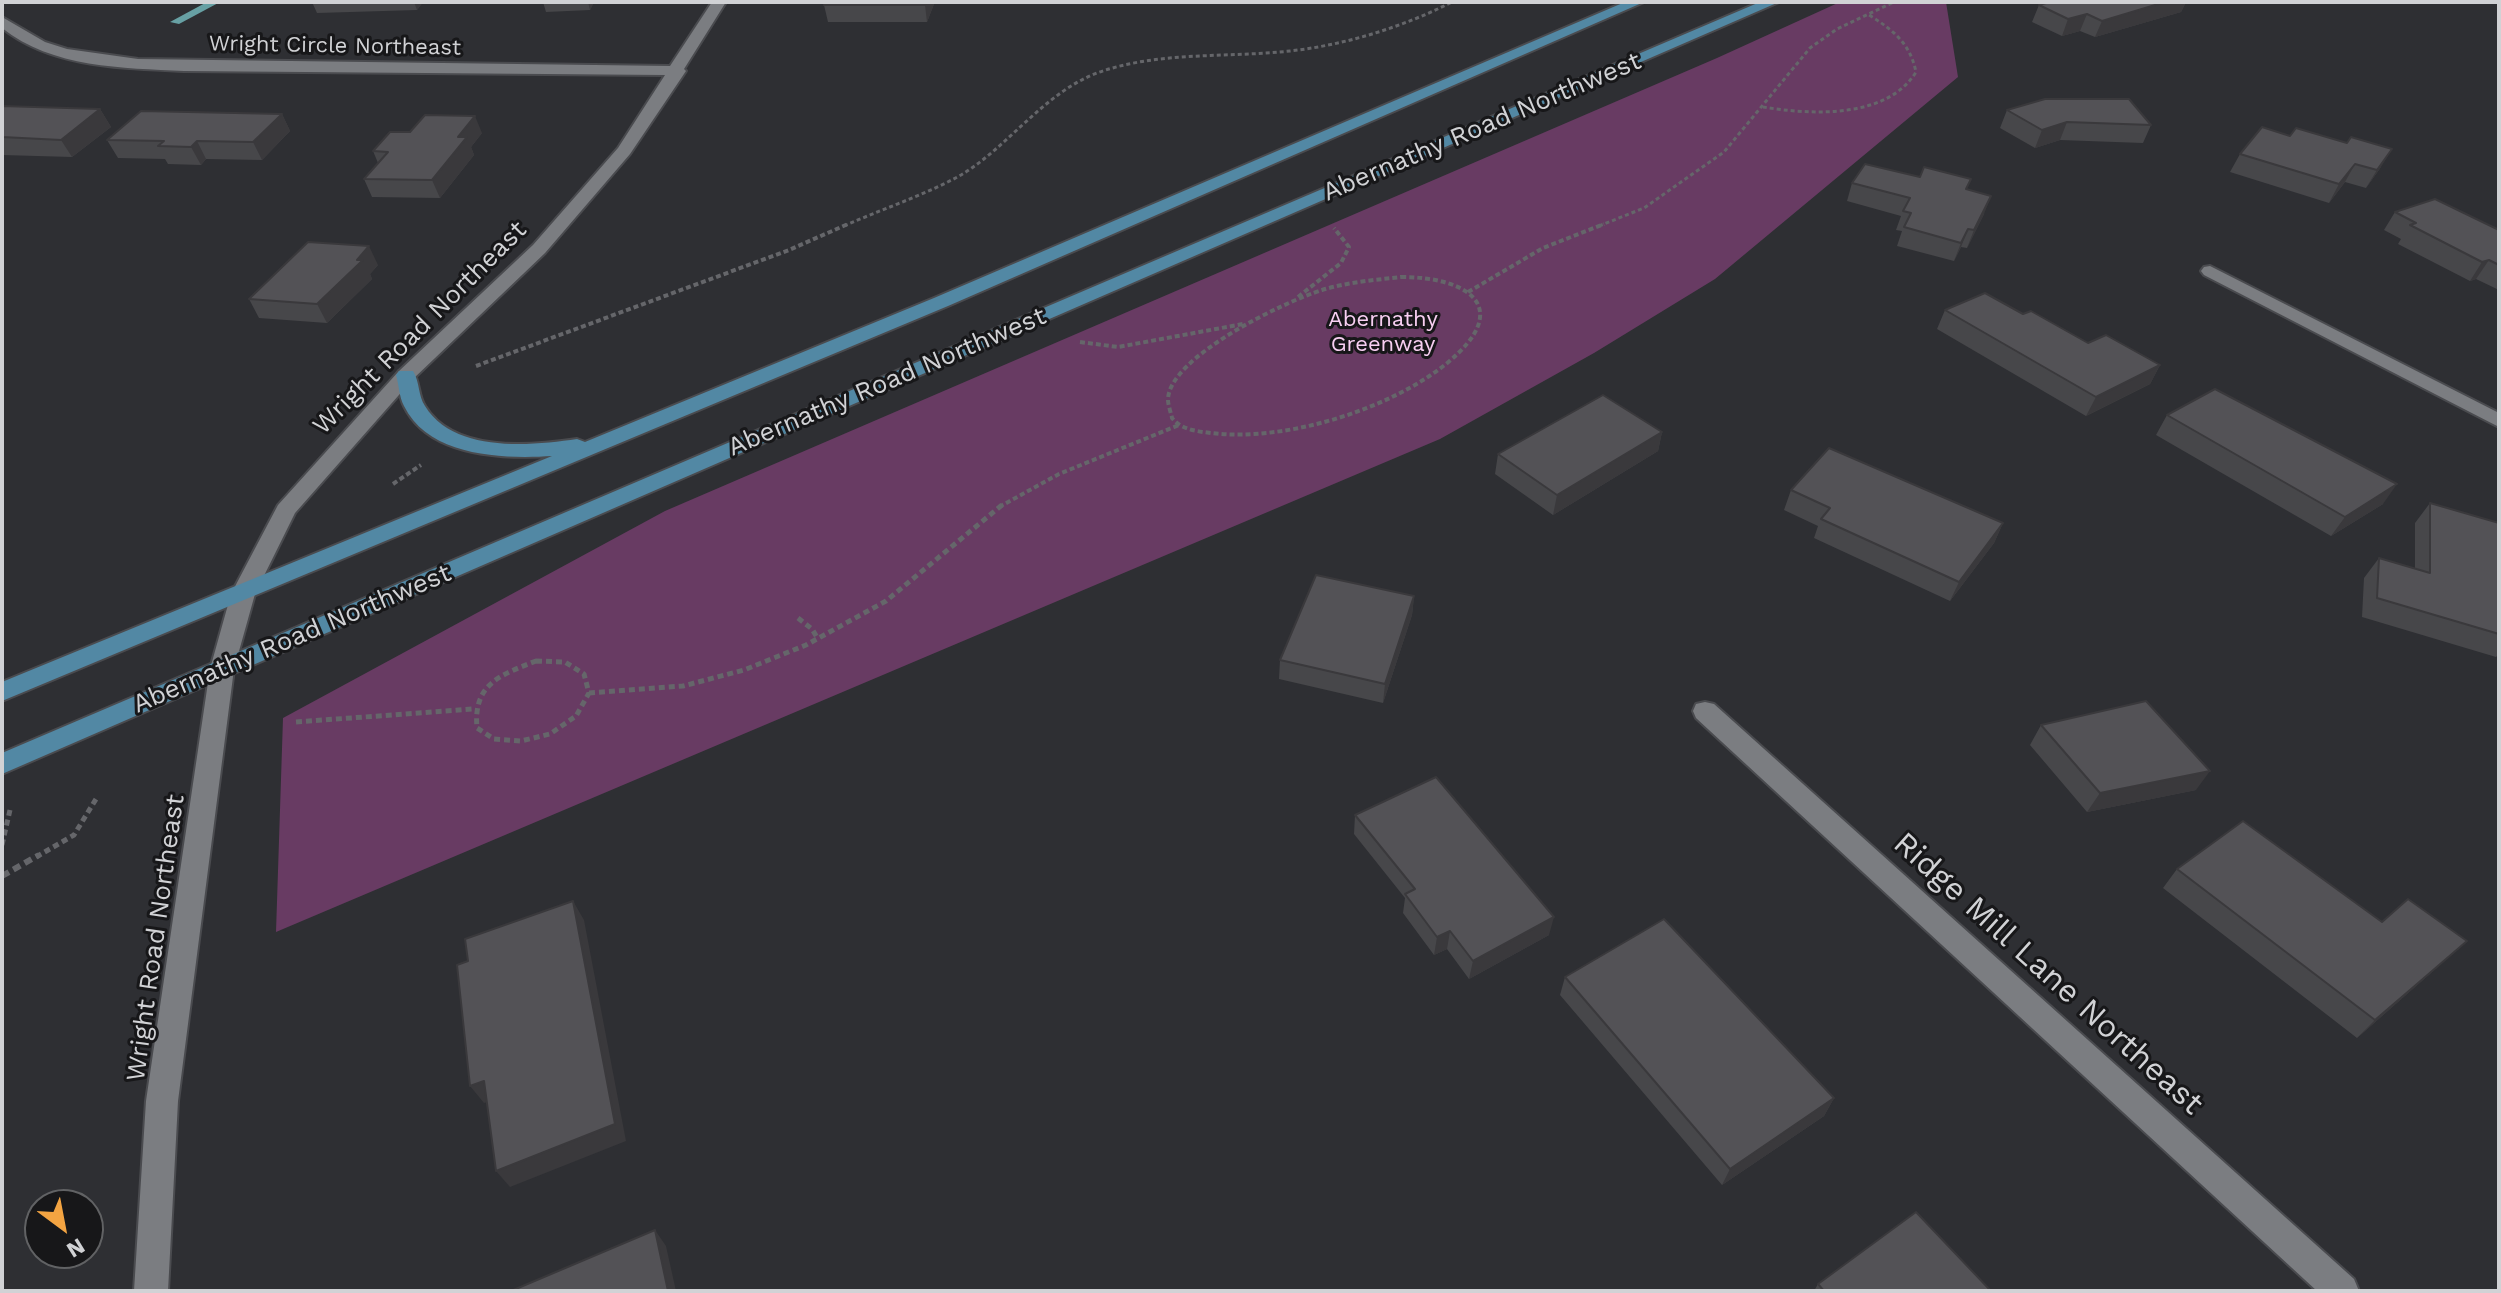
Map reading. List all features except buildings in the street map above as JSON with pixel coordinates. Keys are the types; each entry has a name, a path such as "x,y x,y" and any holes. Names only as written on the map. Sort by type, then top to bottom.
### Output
{"main road":[{"name":"Abernathy Road Northwest","path":"2,692 611,441 1637,2"},
{"name":"Abernathy Road Northwest","path":"2,764 1772,2"},
{"path":"406,375 414,405 425,419 441,432 466,442 527,452 611,441"}],"street":[{"name":"Wright Road Northeast","path":"151,1291 162,1101 222,669 243,594 286,510 406,375 539,249 624,151 678,71 719,2"},
{"name":"Wright Circle Northeast","path":"2,21 32,41 72,55 119,63 678,71"},
{"path":"2210,271 2499,421"},
{"name":"Ridge Mill Lane Northeast","path":"1705,711 2342,1291"}],"path":[{"path":"467,369 789,250 962,174 1044,106 1095,74 1139,62 1292,51 1368,34 1422,17 1452,2"},
{"path":"1468,292 1543,248 1644,208 1724,152 1810,48 1894,2"},
{"path":"1763,107 1811,113 1853,107 1887,98 1904,89 1916,72 1914,54 1904,41 1869,14"},
{"path":"1295,300 1341,263 1349,247 1330,225"},
{"path":"1401,277 1450,281 1468,292 1480,308 1480,323 1470,342 1443,365 1401,392 1352,411 1282,431 1223,437 1173,422 1166,408 1169,388 1180,371 1247,323 1295,300 1323,290 1401,277"},
{"path":"1071,340 1118,347 1247,323"},
{"path":"589,693 657,690 705,680 818,639 886,601 991,512 1035,485 1179,425"},
{"path":"381,493 430,459"},
{"path":"798,618 812,629 818,639"},
{"path":"536,661 565,662 584,674 589,693 576,716 550,734 521,741 494,739 477,728 473,709 484,689 506,672 536,661"},
{"path":"296,722 473,709"},
{"path":"2,876 74,835 96,799"},
{"path":"2,845 10,810"}],"green space":[{"name":"Abernathy Greenway","path":"1840,2 1946,2 1958,77 1715,279 1594,353 1440,439 276,932 283,718 665,511 1717,58"}],"waterway":[{"path":"175,22 215,2"}]}
